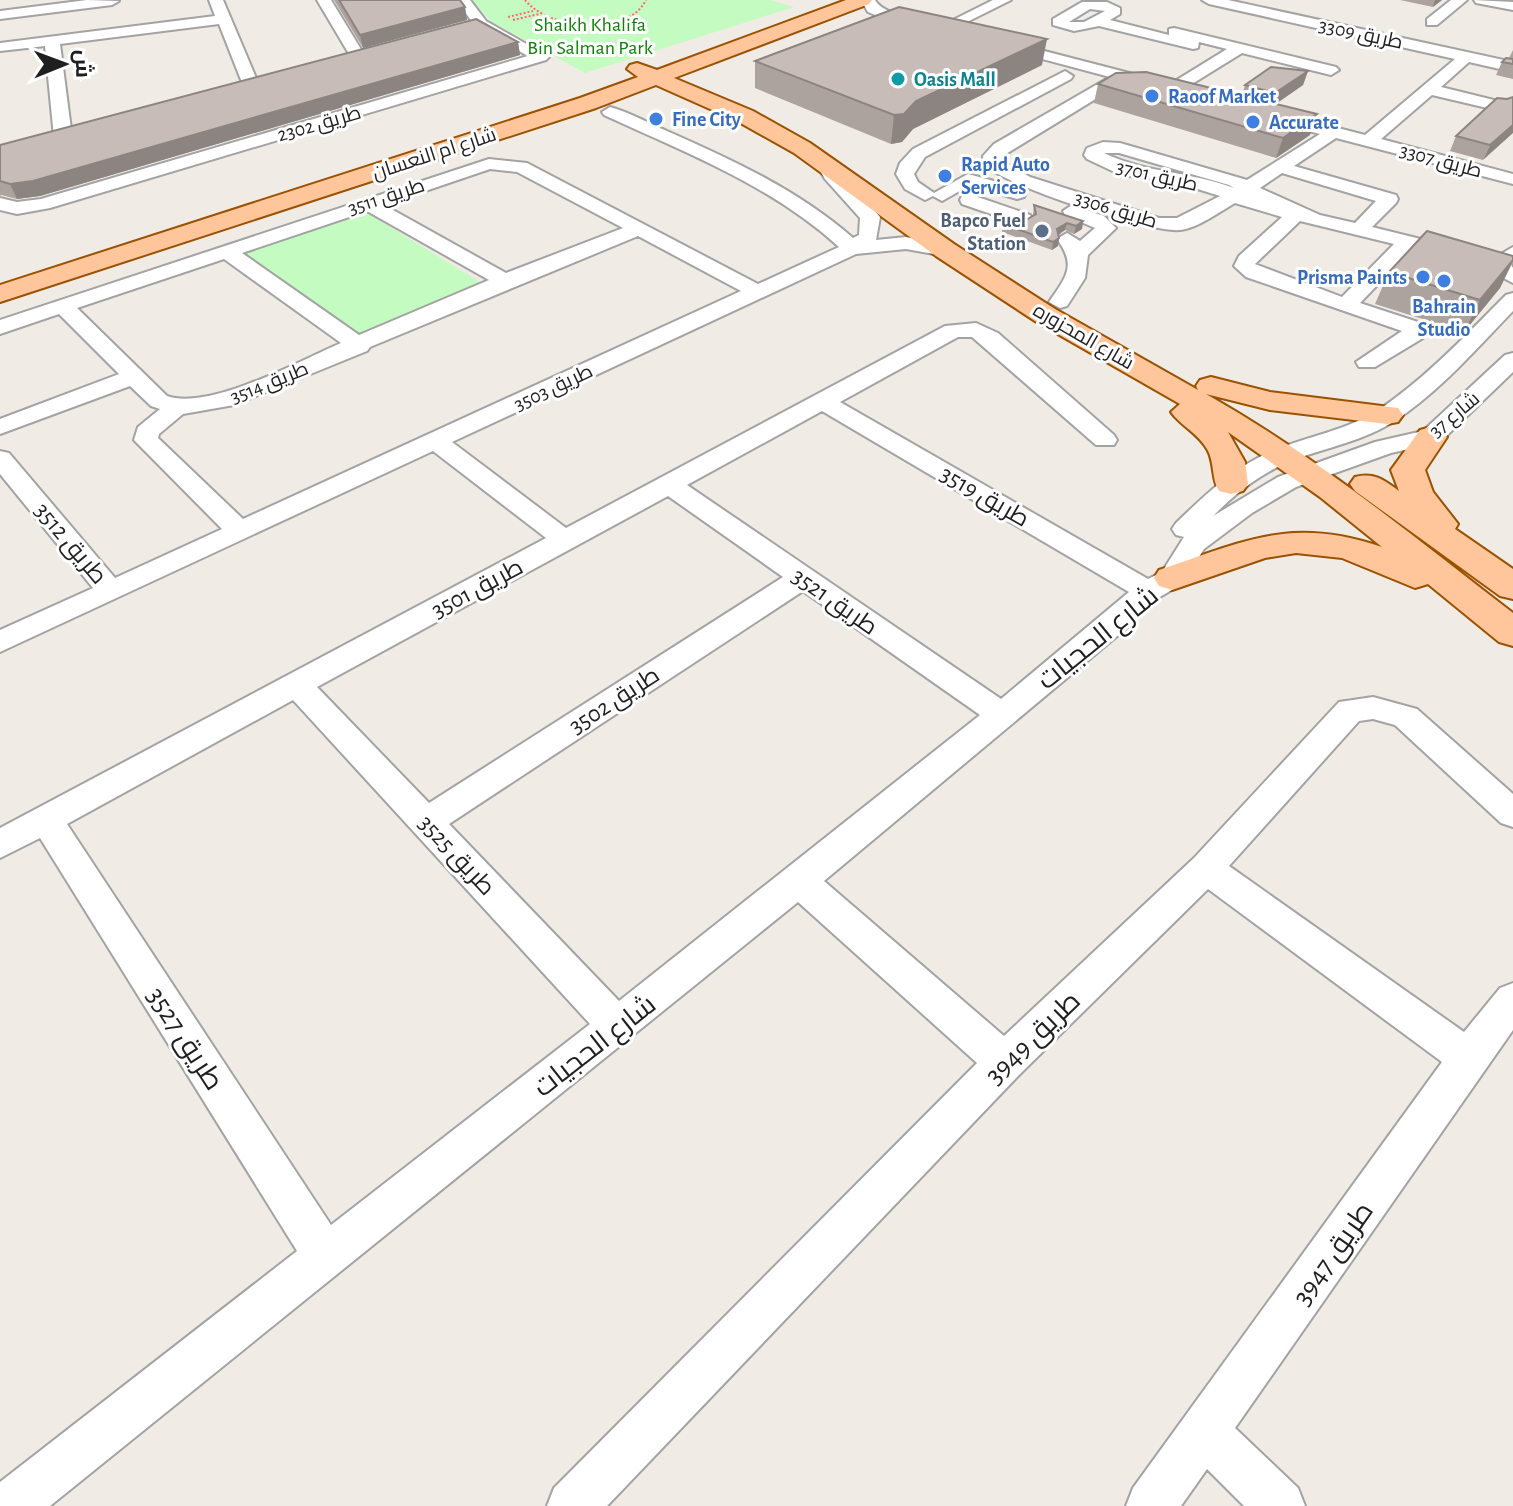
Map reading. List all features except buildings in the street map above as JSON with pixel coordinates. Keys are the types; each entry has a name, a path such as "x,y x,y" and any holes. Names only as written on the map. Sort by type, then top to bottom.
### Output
{"main road":[{"name":"شارع ام النعسان","path":"0,294 599,108 653,70 832,0"},
{"name":"شارع ام النعسان","path":"6,272 653,70 729,52 866,0"},
{"path":"729,52 714,72 716,81 739,102"},
{"name":"شارع المحزوره","path":"653,70 745,116 824,163 945,250 1045,315 1312,460 1482,564 1513,587"},
{"name":"شارع المحزوره","path":"653,70 739,102 923,194 1060,302 1211,386 1312,460 1513,634"},
{"path":"599,108 649,93 708,100"},
{"path":"1133,364 1146,383 1205,424 1217,437 1233,470 1231,484"},
{"path":"1211,386 1270,401 1387,415"},
{"path":"1431,437 1408,470 1410,478 1426,509 1482,564"},
{"path":"1160,584 1276,544 1331,545 1375,557 1413,574 1513,634"}],"street":[{"path":"216,0 251,85"},
{"path":"324,0 357,56"},
{"name":"طريق 2302","path":"0,204 17,208 43,204 541,57 474,26 463,0"},
{"path":"866,0 873,9 892,17 894,20 890,25"},
{"path":"942,29 1001,0"},
{"name":"طريق 3309","path":"1209,0 1513,67"},
{"path":"1432,22 1460,0"},
{"path":"1488,1 1513,6"},
{"path":"1169,35 1225,4"},
{"path":"1291,18 1309,6"},
{"path":"0,15 116,13 224,19"},
{"path":"0,47 52,40 116,13"},
{"path":"1099,22 1236,51 1337,66 1315,82"},
{"path":"920,24 1202,97"},
{"path":"52,40 64,137"},
{"path":"1173,89 1236,51"},
{"name":"طريق 3307","path":"1369,141 1466,57"},
{"path":"1030,197 1014,216 964,199 923,194 911,185 905,174 909,163 919,153 1065,76"},
{"name":"طريق 3306","path":"1123,76 1000,148 992,156 993,164 1024,181 1157,224 1188,223 1334,132"},
{"path":"1009,85 1076,103"},
{"path":"1429,89 1500,106"},
{"path":"599,108 757,181 829,225 852,248"},
{"name":"طريق 3307","path":"1261,112 1513,179"},
{"path":"936,122 962,131"},
{"name":"طريق 3701","path":"1241,192 1227,179 1120,148 1103,147 1093,152 1096,159 1127,171 1173,176 1261,197 1304,218 1406,243 1493,256"},
{"path":"824,163 831,175 870,217 868,237 852,248"},
{"name":"طريق 3511","path":"0,327 468,169 506,164 521,167 758,292"},
{"path":"1279,167 1389,199 1358,231"},
{"path":"923,194 973,179 1106,225 1105,232 1073,246 1079,271 1060,302"},
{"path":"1296,191 1375,215"},
{"path":"367,203 505,281"},
{"path":"1304,218 1244,263 1247,270 1416,329 1415,333 1367,362"},
{"path":"829,225 853,232 871,226"},
{"name":"طريق 3514","path":"176,408 199,408 226,400 359,346 505,281 636,230"},
{"path":"852,248 906,243 945,250"},
{"path":"1347,304 1406,243"},
{"name":"طريق 3503","path":"0,642 852,248"},
{"path":"226,251 359,346"},
{"path":"1493,256 1499,261 1501,269 1513,277"},
{"path":"1312,460 1342,438 1387,415 1448,366 1513,299"},
{"path":"62,306 132,377 159,401 176,408 147,432 148,443 240,531"},
{"name":"طريق 3501","path":"0,844 953,331 976,330 990,338 1105,440"},
{"name":"شارع 37","path":"1312,460 1431,437 1513,360"},
{"path":"0,427 132,377"},
{"name":"طريق 3519","path":"823,402 1160,584"},
{"path":"436,442 565,540"},
{"name":"طريق 3512","path":"0,458 111,591"},
{"name":"شارع الحجيات","path":"1160,584 1181,536 1231,484 1312,460"},
{"name":"شارع الحجيات","path":"10,1506 799,881 1132,608 1160,584 1206,533 1312,460"},
{"name":"طريق 3521","path":"669,485 1002,715"},
{"name":"طريق 3502","path":"426,822 802,578"},
{"name":"طريق 3525","path":"297,685 617,1026"},
{"name":"طريق 3949","path":"572,1506 1005,1062 1206,868 1350,710 1373,708 1406,717 1513,814"},
{"name":"طريق 3527","path":"46,819 326,1256"},
{"path":"1206,868 1468,1058"},
{"path":"799,881 1005,1062"},
{"name":"طريق 3947","path":"1151,1506 1468,1058 1513,1000"},
{"path":"1205,1433 1280,1506"}],"path":[{"path":"525,0 527,6 545,17 568,23 596,24 619,21 639,13 646,0"}],"green space":[{"name":"Shaikh Khalifa Bin Salman Park","path":"470,0 770,0 794,7 585,73 492,22"},
{"path":"367,213 490,288 365,339 242,253"}],"place":[{"name":"Oasis Mall","path":"898,79"},
{"name":"Raoof Market","path":"1152,96"},
{"name":"Fine City","path":"656,119"},
{"name":"Accurate","path":"1253,122"},
{"name":"Rapid Auto Services","path":"945,176"},
{"name":"Bapco Fuel Station","path":"1042,231"},
{"name":"Prisma Paints","path":"1423,277"},
{"name":"Bahrain Studio","path":"1444,281"}]}
